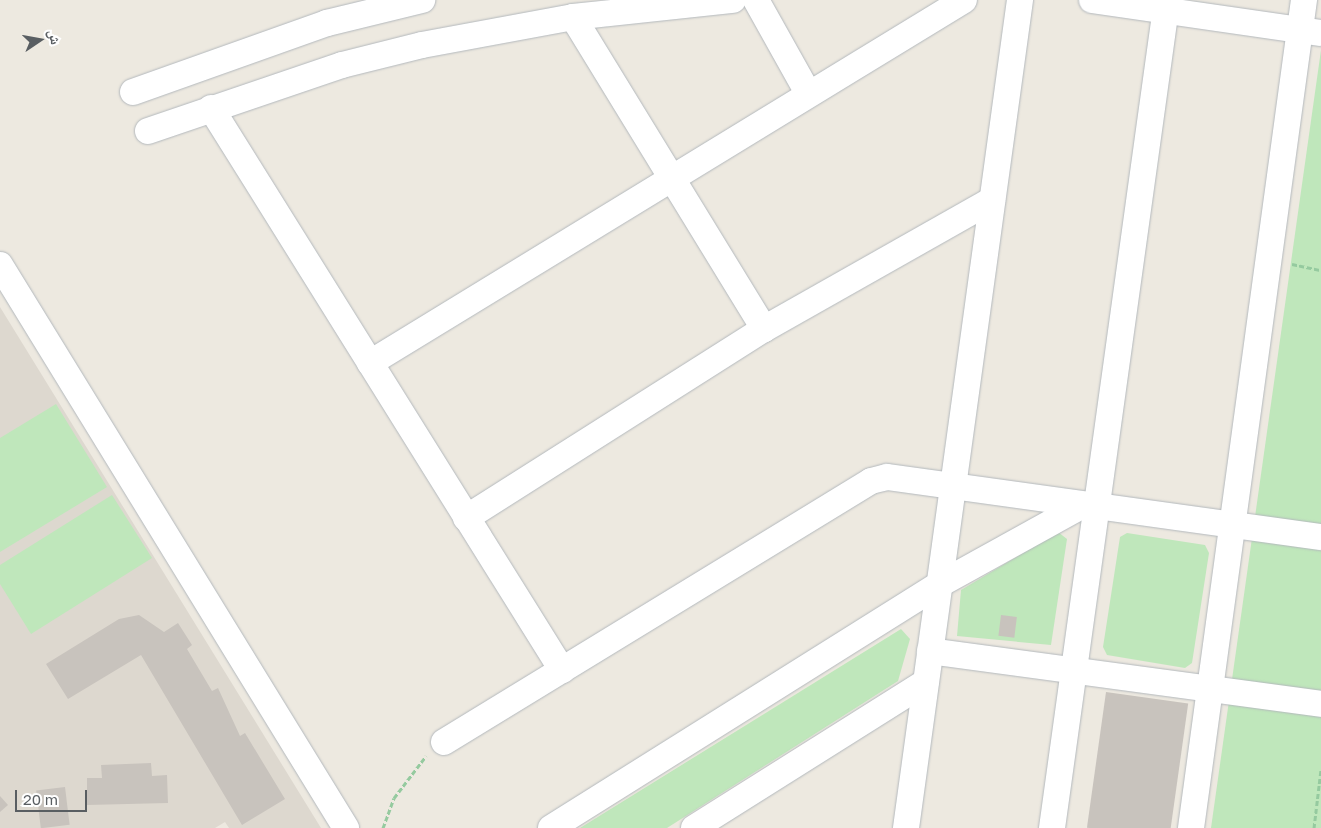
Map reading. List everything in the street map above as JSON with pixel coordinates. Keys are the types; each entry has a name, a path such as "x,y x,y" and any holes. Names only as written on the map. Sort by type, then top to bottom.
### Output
{"street":[{"path":"133,92 326,23 422,0"},
{"path":"148,131 210,108 351,62 573,17 733,0"},
{"path":"756,0 808,93"},
{"path":"370,363 671,176 964,0"},
{"path":"906,828 1020,0"},
{"path":"1092,0 1166,5 1310,31"},
{"path":"1191,828 1231,526 1310,31 1304,0"},
{"path":"1052,828 1074,670 1091,506 1166,5"},
{"path":"573,17 764,329"},
{"path":"210,108 562,670"},
{"path":"466,518 764,329 992,200"},
{"path":"0,265 346,828"},
{"path":"444,742 871,481 887,477 1321,537"},
{"path":"551,828 940,584 1091,506"},
{"path":"930,650 1321,704"},
{"path":"694,828 926,682"}],"path":[{"path":"383,828 394,798 415,764 444,742"},
{"path":"1314,828 1321,770"}],"shaded area":[{"path":"0,307 321,828 229,828 225,822 215,828 0,828"}],"green space":[{"path":"1321,50 1321,828 1211,828"},
{"path":"56,404 107,487 0,552 0,438"},
{"path":"112,495 152,558 31,634 0,584 0,565"},
{"path":"1058,532 1067,539 1051,645 957,636 961,590"},
{"path":"1127,533 1205,545 1209,553 1192,663 1185,668 1107,655 1103,647 1120,537"},
{"path":"901,629 910,639 898,681 667,828 580,828"}],"building":[{"path":"139,615 164,632 178,623 192,645 187,649 212,691 218,688 240,736 245,733 285,799 242,825 141,655 68,699 46,664 119,619"},
{"path":"1001,615 1017,617 1014,638 998,636"},
{"path":"1106,692 1188,704 1171,828 1087,828"},
{"path":"151,763 152,776 167,775 168,803 87,805 87,778 102,778 101,765"},
{"path":"65,787 70,825 41,828 36,791"},
{"path":"0,796 8,805 0,812"}]}
